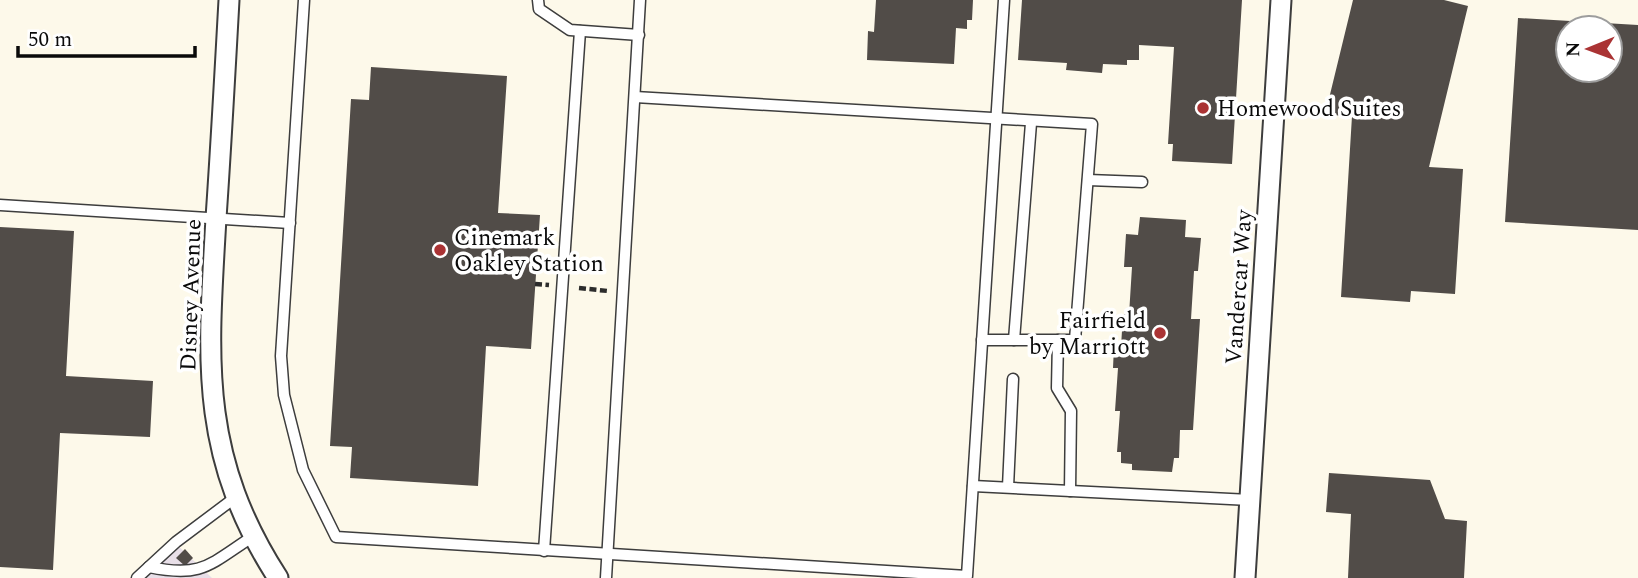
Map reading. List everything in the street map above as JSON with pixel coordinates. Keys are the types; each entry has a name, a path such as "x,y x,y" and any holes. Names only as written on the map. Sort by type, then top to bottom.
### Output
{"street":[{"name":"Disney Avenue","path":"229,0 208,345 215,424 236,497 252,537 278,578"},
{"name":"Vandercar Way","path":"1245,578 1281,0"}],"lane":[{"path":"304,0 281,356 284,395 303,470 336,537 967,576 1004,0"},
{"path":"538,0 539,9 570,30 639,35"},
{"path":"606,578 640,0"},
{"path":"544,551 580,31"},
{"path":"635,97 996,121 1092,124 1075,340 982,340"},
{"path":"1014,340 1031,123"},
{"path":"1088,180 1142,182"},
{"path":"0,205 290,223"},
{"path":"1058,340 1057,388 1071,411 1070,491"},
{"path":"1008,488 1013,379"},
{"path":"973,486 1250,500"},
{"path":"150,573 168,551 236,497"},
{"path":"137,578 150,573 196,573 252,537"}],"shaded area":[{"path":"173,541 212,578 134,578"}],"building":[{"path":"876,0 973,0 972,20 967,20 967,29 956,28 954,64 867,60 868,31 874,32"},
{"name":"Homewood Suites","path":"1022,0 1242,0 1232,164 1172,161 1173,144 1168,144 1174,47 1139,45 1139,60 1127,60 1127,65 1103,64 1102,73 1066,70 1067,63 1018,60"},
{"path":"1353,0 1444,0 1468,6 1429,167 1463,169 1455,294 1411,291 1410,302 1341,297 1352,116 1325,115"},
{"path":"1518,18 1554,20 1554,84 1624,84 1624,24 1638,25 1638,230 1505,222"},
{"name":"Cinemark Oakley Station","path":"371,67 507,76 498,213 540,215 531,349 486,346 478,486 350,478 352,447 330,446 351,99 369,100"},
{"name":"Fairfield by Marriott","path":"1140,217 1186,220 1185,237 1201,238 1198,271 1194,271 1191,319 1200,319 1193,430 1180,430 1179,458 1174,458 1172,472 1132,470 1132,464 1121,463 1121,452 1117,452 1120,411 1115,411 1118,368 1113,368 1114,346 1121,347 1123,314 1129,315 1132,267 1124,267 1126,234 1138,235"},
{"path":"0,227 74,231 66,376 153,381 150,437 60,433 53,570 0,567"},
{"path":"1329,473 1430,480 1445,519 1467,521 1464,578 1348,578 1351,514 1326,512"},
{"path":"185,549 193,558 185,566 176,558"}],"place":[{"name":"Homewood Suites","path":"1203,108"},
{"name":"Cinemark Oakley Station","path":"440,250"},
{"name":"Fairfield by Marriott","path":"1160,333"}]}
